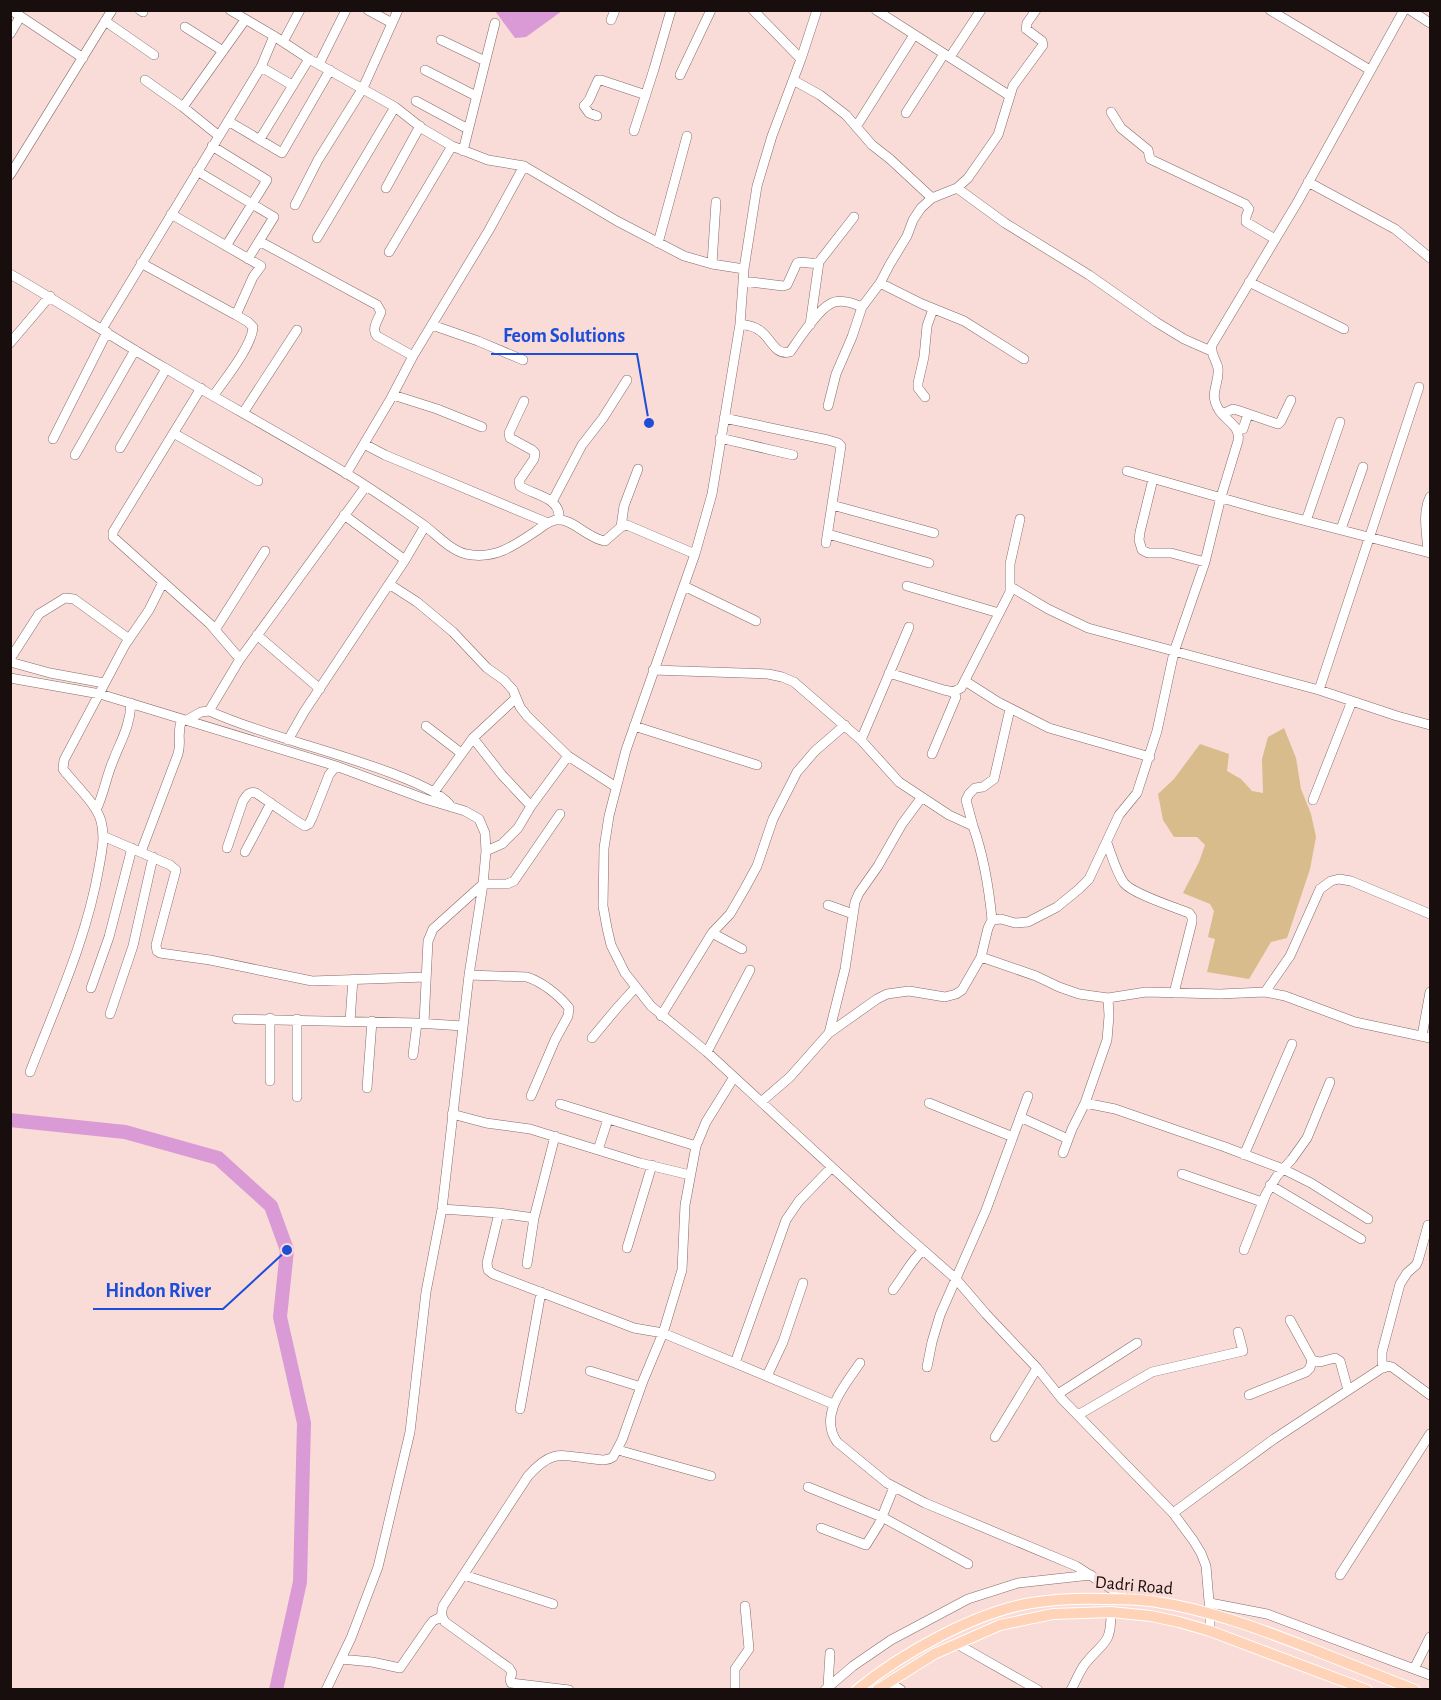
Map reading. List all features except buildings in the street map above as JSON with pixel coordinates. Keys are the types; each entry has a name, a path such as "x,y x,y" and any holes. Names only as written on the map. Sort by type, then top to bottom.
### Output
{"main road":[{"name":"Dadri Road","path":"857,1689 902,1658 947,1632 988,1615 1029,1603 1076,1598 1156,1601 1210,1608 1258,1629 1415,1689"},
{"name":"Dadri Road","path":"877,1689 934,1654 1000,1625 1053,1614 1111,1612 1151,1616 1210,1631 1367,1689"}],"street":[{"path":"10,10 83,58"},
{"path":"10,175 112,10"},
{"path":"230,10 309,59 395,107 452,146 489,160 524,166 617,221 684,256 711,264 744,269"},
{"path":"283,42 300,10"},
{"path":"319,64 346,10"},
{"path":"368,10 392,23"},
{"path":"295,205 318,160 363,88 398,10"},
{"path":"634,131 671,10"},
{"path":"680,75 711,10"},
{"path":"753,10 801,59"},
{"path":"817,10 772,136 757,186 744,269 740,324 712,494 695,554 634,726 609,816 604,848 603,906 611,945 625,973 651,1006 707,1052 956,1279 1058,1394 1173,1513 1201,1553 1206,1566 1210,1631"},
{"path":"876,10 1010,96"},
{"path":"906,113 981,10"},
{"path":"828,406 836,374 862,307 880,284 907,236 913,220 932,198 957,188 968,178 995,142 1018,78 1043,45 1042,41 1026,29 1027,23 1036,10"},
{"path":"1270,10 1370,70"},
{"path":"992,920 1028,922 1057,906 1079,889 1089,879 1119,815 1137,793 1157,731 1174,652 1205,562 1238,441 1238,429 1222,414 1215,403 1213,394 1218,374 1211,351 1212,345 1308,182 1404,10"},
{"path":"1410,10 1431,23"},
{"path":"10,34 20,17"},
{"path":"183,107 245,20"},
{"path":"105,21 154,55"},
{"path":"463,151 495,23"},
{"path":"185,27 223,51"},
{"path":"856,127 914,35"},
{"path":"53,439 105,330 141,263 261,67 274,36"},
{"path":"441,40 485,61"},
{"path":"260,139 309,59"},
{"path":"261,67 292,85"},
{"path":"228,121 282,153 330,70"},
{"path":"425,70 476,96"},
{"path":"145,80 219,136"},
{"path":"597,116 589,113 584,106 598,80 646,95"},
{"path":"793,80 846,115 872,145 932,198"},
{"path":"416,101 468,129"},
{"path":"317,238 395,107"},
{"path":"1111,112 1121,128 1148,150 1150,159 1248,206 1246,222 1275,239"},
{"path":"386,188 420,126"},
{"path":"658,243 687,136"},
{"path":"212,146 267,180 226,246"},
{"path":"389,252 452,146"},
{"path":"346,474 524,166"},
{"path":"197,171 274,217 248,259"},
{"path":"1308,182 1395,229 1431,258"},
{"path":"957,188 1005,223 1089,275 1156,322 1184,339 1211,351"},
{"path":"711,264 716,202"},
{"path":"171,214 261,266 253,277 236,315"},
{"path":"810,325 819,262 854,217"},
{"path":"259,241 378,305 381,312 374,333 413,356"},
{"path":"743,281 783,286 787,285 796,263 819,262"},
{"path":"141,263 236,315 253,327 253,333 247,345 214,395"},
{"path":"10,274 50,296 166,369 366,486 463,553 493,555 548,523 559,520 570,523 598,540 605,541 621,527 627,525 695,554"},
{"path":"1250,282 1344,329"},
{"path":"880,284 964,321 1024,358"},
{"path":"10,343 50,296"},
{"path":"740,324 759,329 776,349 781,353 786,353 790,352 810,325 830,304 853,303 862,307"},
{"path":"925,397 918,388 918,383 924,357 927,326 933,309"},
{"path":"432,325 523,360"},
{"path":"243,413 297,330"},
{"path":"75,455 135,350"},
{"path":"120,448 166,369"},
{"path":"552,502 582,445 603,418 627,380"},
{"path":"1319,690 1419,387"},
{"path":"201,388 175,434 113,532 113,537 215,630 240,659"},
{"path":"393,395 482,428"},
{"path":"1222,414 1233,409 1278,424 1291,400"},
{"path":"524,401 509,434 510,438 535,453 534,459 519,483 522,488 552,502 560,513 559,520"},
{"path":"1238,429 1243,429 1248,414"},
{"path":"724,418 838,442 841,451 827,539 929,564"},
{"path":"1306,521 1340,422"},
{"path":"175,434 258,481"},
{"path":"720,438 793,455"},
{"path":"364,444 385,455 548,523"},
{"path":"1341,530 1363,467"},
{"path":"621,527 624,506 638,468"},
{"path":"1127,471 1306,521 1429,552 1426,513 1431,497"},
{"path":"1153,479 1140,532 1139,540 1142,550 1148,553 1167,552 1205,562"},
{"path":"209,711 240,659 366,486"},
{"path":"832,505 934,533"},
{"path":"344,516 405,560"},
{"path":"889,673 953,692 961,688 1008,598 1011,587 1010,564 1020,519"},
{"path":"288,740 425,526"},
{"path":"215,630 265,551"},
{"path":"30,1072 81,941 94,897 103,836 101,819 63,769 64,760 104,683 163,582"},
{"path":"389,584 417,602 453,632 487,668 504,680 513,690 527,716 568,756 616,787"},
{"path":"684,586 756,621"},
{"path":"907,586 999,613"},
{"path":"1011,587 1048,609 1088,628 1319,690 1431,725"},
{"path":"104,683 50,673 10,661 39,614 64,598 74,599 129,639"},
{"path":"861,740 909,627"},
{"path":"257,635 320,689"},
{"path":"653,670 768,674 794,682 861,740 899,782 949,815 974,826"},
{"path":"10,678 100,694 336,766 424,799 465,811 479,819 485,833 483,885 469,975 442,1209 426,1293 408,1442 378,1567 351,1638 326,1689"},
{"path":"965,681 1010,709 1049,728 1150,757"},
{"path":"932,754 956,697 953,692"},
{"path":"434,792 473,738 516,698"},
{"path":"1313,800 1352,701"},
{"path":"96,810 112,762 129,725 132,704"},
{"path":"761,1102 790,1077 829,1033 877,999 887,994 909,991 945,997 962,990 981,957 992,920 984,860 966,800 975,788 983,787 994,779 1010,709"},
{"path":"91,988 136,850 178,754 180,748 178,732 184,719 209,711 288,740 376,767 434,792 448,801 451,807"},
{"path":"661,1016 712,933 730,914 757,866 773,819 797,772 815,751 844,725"},
{"path":"426,726 461,753"},
{"path":"634,726 757,765"},
{"path":"473,738 502,775 531,806"},
{"path":"486,851 502,844 518,828 531,806 568,756"},
{"path":"227,848 243,801 248,794 256,793 305,826 309,824 329,775 336,766"},
{"path":"829,1033 845,969 855,902 902,824 922,797"},
{"path":"245,852 271,803"},
{"path":"413,1055 420,1023 428,941 433,929 483,885 507,884 514,881 560,814"},
{"path":"103,836 153,857 176,870 156,945 157,951 312,981 426,977"},
{"path":"1107,843 1126,885 1137,892 1189,913 1192,917 1174,993"},
{"path":"110,1014 133,946 153,857"},
{"path":"1265,992 1290,956 1320,888 1331,881 1339,879 1351,881 1431,914"},
{"path":"828,905 853,914"},
{"path":"712,933 742,949"},
{"path":"981,957 1079,994 1108,998 1146,993 1265,992 1285,996 1355,1022 1426,1037 1431,992"},
{"path":"707,1052 750,970"},
{"path":"469,975 527,977 536,980 569,1008 568,1016 531,1096"},
{"path":"350,1021 353,978"},
{"path":"592,1038 636,987"},
{"path":"1063,1153 1107,1040 1110,1016 1108,998"},
{"path":"237,1019 270,1018 463,1026"},
{"path":"270,1018 270,1081"},
{"path":"297,1019 297,1097"},
{"path":"367,1088 372,1022"},
{"path":"1244,1155 1292,1044"},
{"path":"569,1689 511,1683 512,1673 509,1668 445,1622 441,1617 443,1606 528,1476 540,1462 558,1455 610,1460 618,1450 663,1333 682,1269 685,1205 696,1146 706,1122 734,1077"},
{"path":"1244,1250 1270,1185 1307,1138 1330,1082"},
{"path":"927,1367 940,1315 986,1210 1028,1096"},
{"path":"929,1103 1013,1137"},
{"path":"1084,1103 1114,1109 1283,1169 1311,1183 1368,1219"},
{"path":"560,1104 696,1146"},
{"path":"452,1114 486,1123 530,1129 690,1175"},
{"path":"1020,1117 1068,1139"},
{"path":"598,1150 608,1119"},
{"path":"527,1264 534,1218 555,1136"},
{"path":"627,1248 652,1165"},
{"path":"735,1363 786,1220 799,1201 832,1167"},
{"path":"1182,1174 1262,1202"},
{"path":"1270,1185 1361,1239"},
{"path":"442,1209 534,1218"},
{"path":"499,1213 487,1263 488,1270 493,1274 634,1328 663,1333 833,1404"},
{"path":"1384,1368 1382,1352 1400,1284 1418,1261 1428,1225"},
{"path":"893,1290 909,1265 923,1250"},
{"path":"767,1376 783,1342 803,1283"},
{"path":"520,1409 541,1292"},
{"path":"1250,1395 1306,1372 1310,1368 1312,1360 1290,1320"},
{"path":"1078,1415 1152,1372 1243,1351 1238,1332"},
{"path":"1058,1394 1137,1343"},
{"path":"1312,1360 1320,1362 1335,1358 1340,1361 1348,1390"},
{"path":"860,1363 833,1404 830,1428 837,1442 894,1487 925,1503 1076,1566 1127,1599"},
{"path":"1173,1513 1274,1439 1388,1366 1431,1395"},
{"path":"996,1437 1037,1368"},
{"path":"590,1371 641,1387"},
{"path":"1340,1575 1431,1434"},
{"path":"618,1450 711,1476"},
{"path":"808,1487 882,1517 968,1564"},
{"path":"821,1528 866,1545 882,1517 894,1487"},
{"path":"464,1575 553,1604"},
{"path":"826,1688 891,1640 968,1599 1018,1583 1091,1575"},
{"path":"735,1689 735,1670 749,1649 745,1606"},
{"path":"1210,1608 1267,1614 1431,1675"},
{"path":"1071,1689 1086,1664 1108,1638 1111,1612"},
{"path":"341,1659 400,1668 433,1621 441,1617"},
{"path":"1414,1669 1431,1637"},
{"path":"957,1644 1038,1689"},
{"path":"826,1688 830,1653"},
{"path":"889,1682 901,1689"}],"shaded area":[{"path":"495,11 562,11 526,37 515,38"},
{"path":"1284,728 1296,758 1301,789 1311,814 1316,837 1310,869 1287,938 1271,942 1249,979 1207,972 1215,939 1208,937 1214,911 1210,904 1183,893 1205,845 1197,837 1174,837 1163,820 1158,794 1174,779 1200,744 1229,754 1227,771 1241,779 1252,791 1263,793 1262,759 1268,737"}],"waterway":[{"path":"10,1120 125,1132 218,1158 271,1206 287,1250 280,1317 304,1423 300,1582 276,1690"}],"place":[{"name":"Feom Solutions","path":"649,423"},
{"name":"Hindon River","path":"287,1250"}]}
